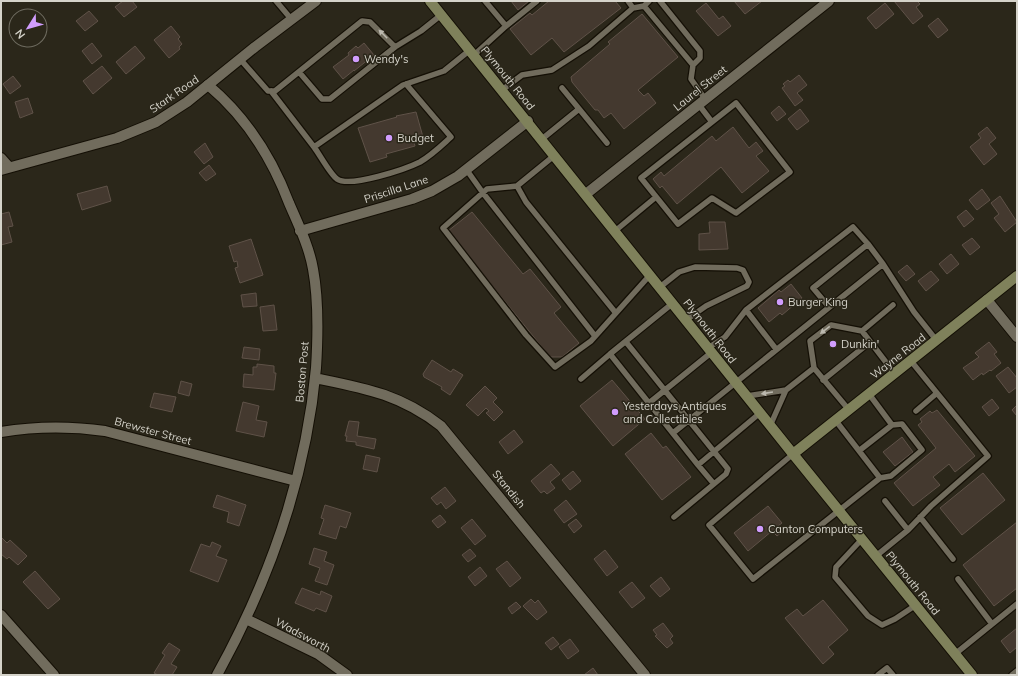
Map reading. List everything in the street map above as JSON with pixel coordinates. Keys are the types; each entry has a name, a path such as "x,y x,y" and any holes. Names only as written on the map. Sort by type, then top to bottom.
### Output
{"main road":[{"name":"Plymouth Road","path":"430,1 528,121 770,426 972,675"},
{"name":"Wayne Road","path":"793,454 1017,276"}],"street":[{"name":"Stark Road","path":"5,168 137,131 174,111 316,1"},
{"name":"Laurel Street","path":"586,194 829,1"},
{"name":"Boston Post","path":"208,85 224,98 265,152 280,178 313,270 318,313 315,378 307,435 285,521 268,570 246,619 217,675"},
{"name":"Priscilla Lane","path":"300,231 412,199 448,183 528,121"},
{"path":"1,158 5,168"},
{"path":"987,300 1017,337"},
{"name":"Standish","path":"315,378 371,390 393,397 418,409 441,426 645,675"},
{"name":"Brewster Street","path":"1,432 48,426 76,427 105,431 296,481"},
{"path":"1,615 54,675"},
{"name":"Wadsworth","path":"246,619 318,654 347,675"}],"lane":[{"path":"276,1 292,20"},
{"path":"485,1 506,26"},
{"path":"314,147 395,90 406,84 444,71 472,53 537,1"},
{"path":"628,1 633,8"},
{"path":"502,90 522,75 552,70 589,46 633,8 644,6 649,1"},
{"path":"660,1 700,51 700,58 693,64 690,79 712,122"},
{"path":"644,6 693,64"},
{"path":"299,72 322,99 330,99 395,47 421,31 441,15"},
{"path":"271,91 275,91 362,21 370,22 395,47"},
{"path":"240,60 268,91 271,91 337,179 345,182 358,181 394,172 419,162 435,152 450,137 406,84"},
{"path":"562,88 607,143"},
{"path":"736,103 790,172 736,213 712,198 678,224 656,196 641,178 736,103"},
{"path":"542,139 579,109"},
{"path":"555,155 517,186 487,189 443,228 526,335 555,367 591,341 650,275"},
{"path":"466,169 483,193 595,336"},
{"path":"517,186 526,202 616,312"},
{"path":"615,231 656,196"},
{"path":"649,403 725,337 746,310 853,227 883,264 914,312 937,341"},
{"path":"828,307 814,288 868,244"},
{"path":"673,433 735,381 883,264"},
{"path":"660,287 680,272 695,267 737,268 743,270 748,275 749,282 747,286 706,306 686,320"},
{"path":"581,379 673,303"},
{"path":"862,331 893,305"},
{"path":"746,310 776,349"},
{"path":"849,410 814,368 810,342 832,325 862,331 895,374"},
{"path":"626,342 728,469 726,474 674,517"},
{"path":"824,380 870,342"},
{"path":"610,354 714,484"},
{"path":"876,556 908,530 930,506 988,456 911,361"},
{"path":"770,426 786,390 814,368"},
{"path":"747,396 786,390"},
{"path":"916,411 937,393"},
{"path":"869,394 892,425"},
{"path":"698,465 760,413"},
{"path":"836,421 860,450 880,478"},
{"path":"793,454 709,525 753,580 880,478 891,476 922,450 902,424 892,425 860,450"},
{"path":"885,501 908,530"},
{"path":"920,517 953,559"},
{"path":"862,539 836,567 835,577 868,616 882,626 916,605"},
{"path":"958,579 992,624"},
{"path":"955,654 1017,604"},
{"path":"878,675 887,668 893,675"},
{"path":"1012,675 1017,671"}],"building":[{"path":"123,1 132,1 137,7 124,17 115,7"},
{"path":"511,1 529,1 518,10"},
{"path":"549,1 615,1 621,8 564,52 552,38 531,55 510,29 530,13 532,15"},
{"path":"734,1 762,1 745,14"},
{"path":"894,1 917,1 920,4 916,7 923,16 913,24"},
{"path":"706,3 719,19 723,16 731,26 718,36 696,11"},
{"path":"885,3 894,14 876,29 867,18"},
{"path":"89,11 98,21 85,31 76,21"},
{"path":"642,14 678,57 638,90 644,96 648,93 656,103 624,129 611,113 604,118 598,110 595,110 572,82 571,77 610,44 608,42"},
{"path":"938,18 948,30 938,38 928,26"},
{"path":"171,26 180,37 178,39 182,44 179,47 180,49 169,58 154,40"},
{"path":"92,43 102,56 92,64 82,51"},
{"name":"Wendy's","path":"364,43 374,55 343,79 333,67 349,55 348,53 356,46 358,48"},
{"path":"135,46 145,58 126,74 116,62"},
{"path":"102,66 112,78 93,94 83,81"},
{"path":"799,75 807,85 797,93 803,100 795,106 782,88 785,86 783,84 788,80 790,82"},
{"path":"13,76 21,86 10,94 3,84"},
{"path":"28,98 33,113 20,118 15,102"},
{"path":"779,106 786,114 777,121 771,113"},
{"path":"800,109 809,121 797,130 788,119"},
{"name":"Budget","path":"416,112 423,137 413,139 415,146 386,154 387,157 370,162 358,128 397,117 396,116"},
{"path":"733,127 749,148 756,142 763,151 756,156 769,171 742,193 721,167 677,204 662,186 660,188 653,179 661,172 664,176 712,136 716,141"},
{"path":"987,127 996,138 989,144 997,154 984,165 970,147 981,138 978,134"},
{"path":"205,143 213,157 204,164 194,152"},
{"path":"209,165 216,174 206,181 199,173"},
{"path":"107,186 111,201 82,210 77,194"},
{"path":"982,189 990,200 977,210 969,200"},
{"path":"1000,196 1017,222 1005,232 994,218 999,214 991,203"},
{"path":"966,210 974,219 964,227 957,217"},
{"path":"9,212 13,226 8,227 12,242 1,245 1,214"},
{"path":"472,212 523,274 530,269 561,307 554,313 579,343 562,357 550,357 448,231"},
{"path":"709,222 725,222 728,249 699,250 699,234 710,233"},
{"path":"972,238 980,247 970,255 962,245"},
{"path":"251,239 263,275 240,283 235,268 238,267 237,261 234,262 229,246"},
{"path":"951,254 959,264 947,274 939,264"},
{"path":"907,265 915,274 906,281 898,272"},
{"path":"931,271 939,280 926,291 918,281"},
{"name":"Burger King","path":"791,284 802,298 782,315 780,313 769,322 758,308 779,290 781,292"},
{"path":"256,293 257,306 243,307 241,295"},
{"path":"274,305 277,330 263,331 260,307"},
{"path":"989,342 997,352 994,354 1001,363 991,371 990,370 983,375 982,373 973,380 963,368 979,357 975,353"},
{"path":"244,347 260,349 259,360 242,358"},
{"path":"432,360 451,372 453,369 463,375 450,395 441,389 442,387 424,377 423,374"},
{"path":"257,364 274,366 274,373 276,373 274,390 243,387 244,374 253,375 253,367 257,367"},
{"path":"1008,367 1017,378 1017,387 1009,393 996,376"},
{"path":"612,380 645,419 613,446 580,406"},
{"path":"181,381 192,384 189,396 178,393"},
{"path":"485,386 497,398 493,402 503,412 494,421 486,413 489,411 486,408 478,416 466,405"},
{"path":"154,393 176,397 172,412 150,407"},
{"path":"992,399 999,408 989,416 982,407"},
{"path":"243,402 259,406 256,420 267,422 264,437 236,431"},
{"path":"1017,405 1017,416 1012,410"},
{"path":"937,410 975,456 955,472 949,464 933,477 940,485 913,506 894,483 936,448 918,425 922,422 920,419 930,411 932,413"},
{"path":"349,421 359,422 357,436 376,439 374,449 356,445 356,442 346,441 347,436 345,436"},
{"path":"514,430 523,442 508,454 499,442"},
{"path":"651,433 663,448 666,446 691,477 662,500 625,454"},
{"path":"902,437 913,452 895,466 883,452"},
{"path":"366,455 380,458 377,472 363,469"},
{"path":"551,464 560,474 550,482 555,488 547,494 544,491 541,493 531,481"},
{"path":"573,471 581,481 570,490 562,480"},
{"path":"983,473 1005,500 962,535 940,508"},
{"path":"445,487 456,501 446,509 441,502 437,505 431,498"},
{"path":"217,495 246,505 239,526 227,522 229,512 213,507"},
{"path":"566,500 577,514 564,523 554,510"},
{"path":"325,505 351,513 346,528 340,526 336,539 319,534 324,519 321,518"},
{"name":"Canton Computers","path":"768,506 782,523 778,526 782,532 777,536 772,531 748,551 734,533"},
{"path":"440,515 446,522 438,528 432,521"},
{"path":"472,519 486,536 475,545 461,528"},
{"path":"576,519 582,526 574,533 568,525"},
{"path":"1017,522 1017,588 994,606 963,565"},
{"path":"1,537 7,543 10,540 27,556 18,565 9,557 7,559 1,554"},
{"path":"212,542 221,546 216,556 227,560 218,582 190,571 201,544 210,547"},
{"path":"314,548 327,552 324,561 334,565 327,585 315,581 320,568 309,564"},
{"path":"470,549 476,556 468,562 462,555"},
{"path":"605,550 618,567 607,576 594,559"},
{"path":"507,561 521,578 510,587 496,569"},
{"path":"480,567 487,576 475,586 468,577"},
{"path":"35,571 60,599 48,609 23,582"},
{"path":"661,577 670,589 660,597 650,586"},
{"path":"632,582 645,598 632,608 619,592"},
{"path":"302,588 320,595 321,591 332,596 326,612 316,608 314,611 295,603"},
{"path":"531,599 535,603 538,600 547,612 537,620 523,606"},
{"path":"823,600 848,630 828,647 834,654 823,664 785,618 797,609 803,616"},
{"path":"516,602 521,607 512,614 508,608"},
{"path":"663,623 673,636 670,639 673,643 667,648 655,636 657,635 653,630"},
{"path":"1017,628 1017,647 1010,653 1001,641"},
{"path":"553,637 559,644 551,650 545,643"},
{"path":"570,639 579,651 568,659 559,647"},
{"path":"169,643 180,650 171,664 177,667 172,675 158,675 154,673 165,655 162,653"},
{"path":"593,668 598,675 584,675"}],"place":[{"name":"Wendy's","path":"356,59"},
{"name":"Budget","path":"389,138"},
{"name":"Burger King","path":"780,302"},
{"name":"Dunkin'","path":"833,344"},
{"name":"Yesterdays Antiques and Collectibles","path":"615,412"},
{"name":"Canton Computers","path":"760,529"}]}
